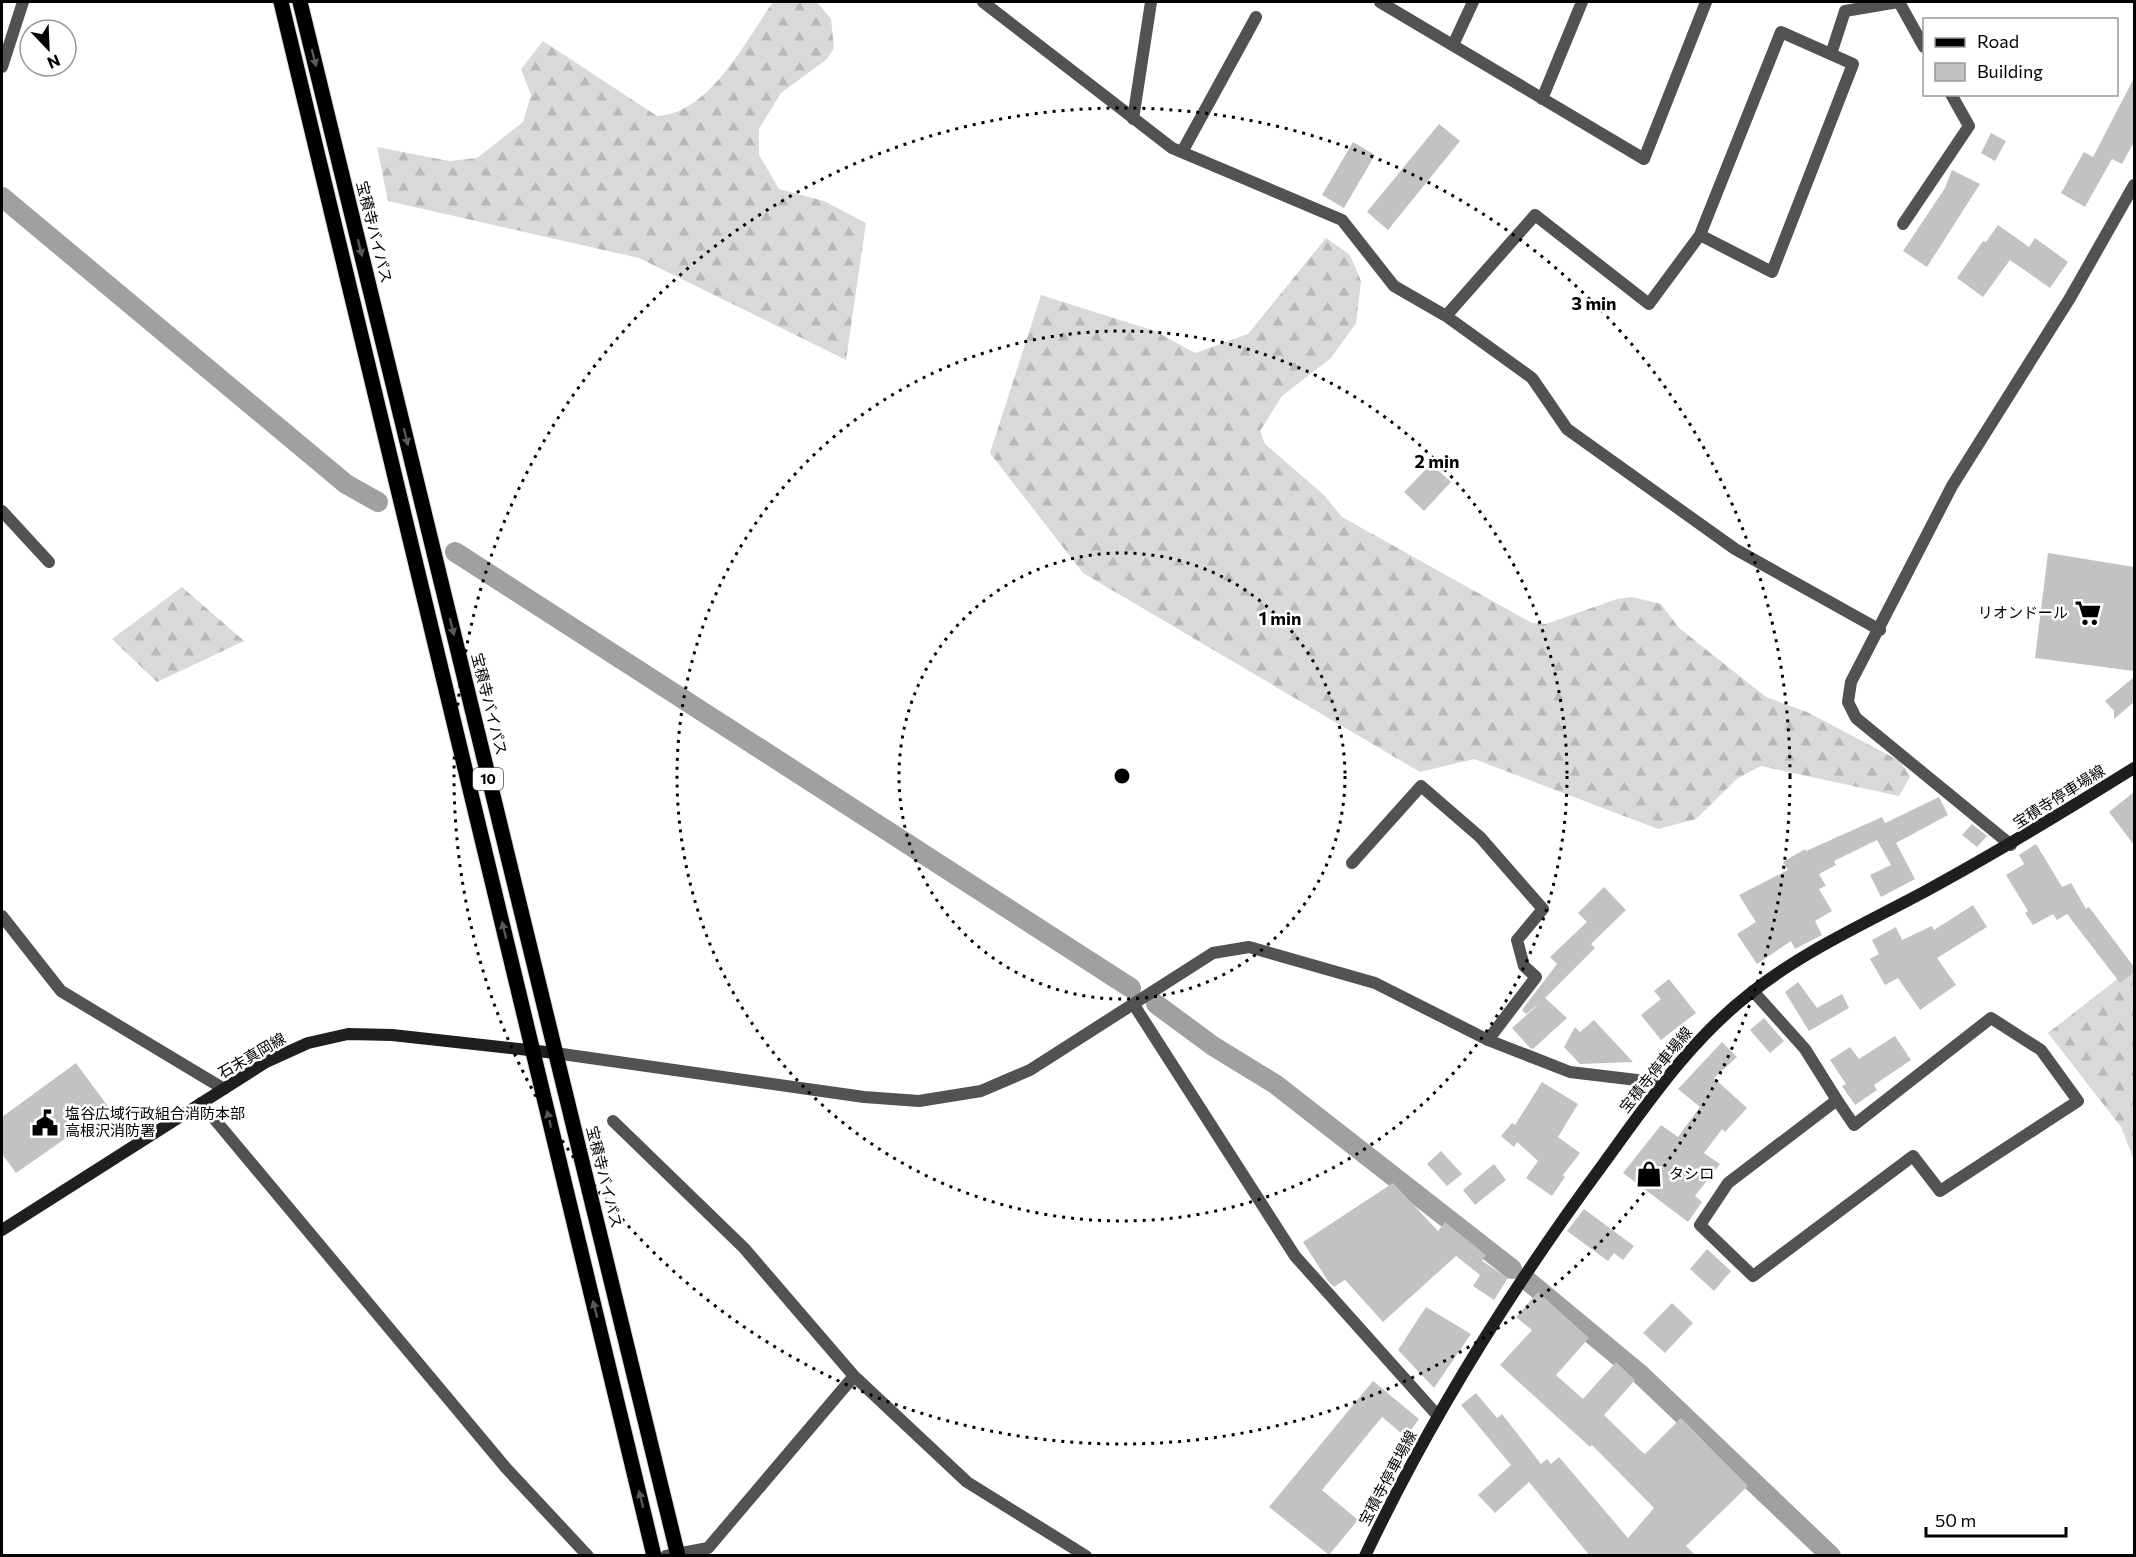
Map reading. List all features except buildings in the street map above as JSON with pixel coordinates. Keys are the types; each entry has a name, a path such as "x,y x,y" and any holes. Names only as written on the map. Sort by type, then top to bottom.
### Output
{"main road":[{"name":"10","path":"281,2 654,1556"},
{"name":"宝積寺バイパス","path":"300,2 555,1053 673,1554"},
{"name":"宝積寺停車場線","path":"1365,1556 1438,1416 1537,1254 1662,1083 1693,1046 1753,992 1787,967 2011,845 2134,768"},
{"name":"石末真岡線","path":"2,1230 224,1089 288,1051 328,1036 392,1035 555,1053"}],"street":[{"path":"2,67 6,41 23,2"},
{"path":"982,2 1172,148 1341,220 1394,286 1446,316 1532,378 1567,429 1735,549 1880,630"},
{"path":"1133,119 1151,2"},
{"path":"1380,2 1644,159 1706,2"},
{"path":"1453,45 1473,2"},
{"path":"1542,99 1582,2"},
{"path":"1831,54 1845,11 1898,2 1923,45"},
{"path":"1182,152 1257,17"},
{"path":"1446,316 1535,215 1649,304 1700,235 1780,32 1853,64 1772,273 1700,235"},
{"path":"1903,224 1969,126 1952,96"},
{"path":"2011,845 1856,718 1848,702 1851,682 1880,630 1952,486 2070,298 2134,185"},
{"path":"2,511 49,562"},
{"path":"1352,863 1421,786 1480,837 1543,909 1517,940 1524,966 1536,977 1488,1040"},
{"path":"2,916 61,991 224,1089"},
{"path":"555,1053 864,1097 919,1101 981,1091 1030,1070 1214,953 1249,947 1376,983 1488,1040 1570,1072 1662,1083"},
{"path":"1753,992 1805,1049 1854,1125 1991,1018 2041,1050 2078,1101 1940,1191 1913,1156 1753,1276 1700,1225 1728,1183 1837,1101"},
{"path":"1134,1005 1295,1256 1438,1416"},
{"path":"201,1103 506,1467 588,1556"},
{"path":"613,1121 744,1248 854,1376 967,1482 1086,1556"},
{"path":"673,1554 708,1548 854,1376"}],"green space":[{"path":"773,2 817,2 831,19 834,48 827,59 781,93 759,129 759,155 779,189 824,201 866,223 846,360 639,258 388,201 377,147 449,161 477,158 523,122 531,95 521,69 543,41 657,116 676,112 694,103 710,89 725,72"},
{"path":"1326,238 1350,255 1361,281 1356,323 1331,358 1282,396 1260,431 1265,444 1324,495 1342,517 1532,623 1546,624 1617,599 1632,597 1661,604 1679,628 1766,697 1807,712 1900,761 1910,777 1899,796 1761,766 1738,778 1696,819 1658,829 1474,759 1420,772 1083,573 990,453 1041,295 1155,331 1195,353 1248,334"},
{"path":"182,587 244,641 157,682 112,639"},
{"path":"2134,966 2134,1160 2121,1127 2048,1033"}],"waterway":[{"path":"2,197 346,484 378,502"},
{"path":"455,552 1131,988"},
{"path":"1156,1004 1213,1046 1275,1084 1512,1269"},
{"path":"1529,1282 1641,1375 1831,1556"}],"place":[{"name":"リオンドール","path":"2088,613"},
{"name":"塩谷広域行政組合消防本部 高根沢消防署","path":"45,1123"},
{"name":"タシロ","path":"1649,1174"}]}
